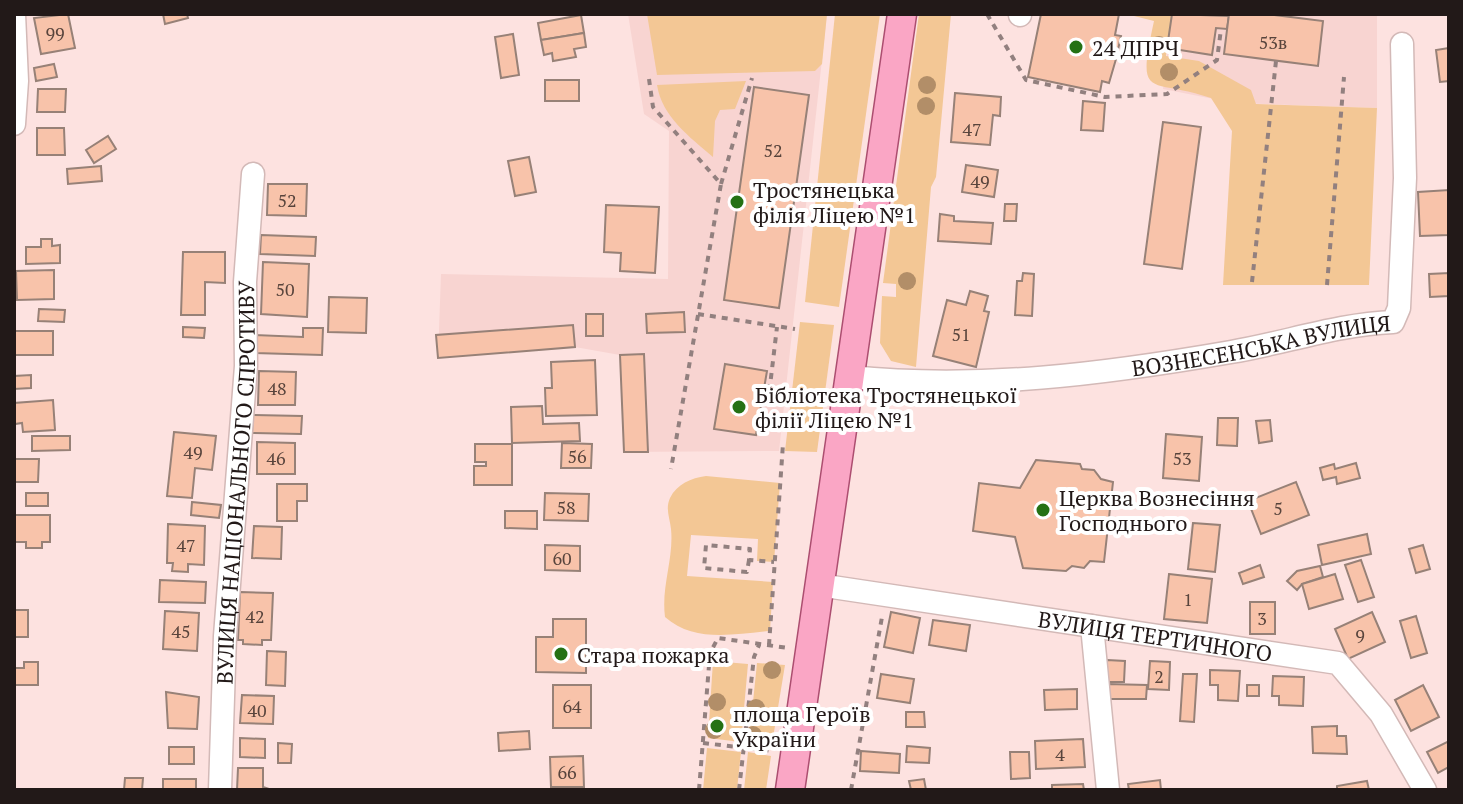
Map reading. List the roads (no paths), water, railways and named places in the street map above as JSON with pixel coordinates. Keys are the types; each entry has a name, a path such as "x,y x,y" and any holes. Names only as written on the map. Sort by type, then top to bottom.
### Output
{"main road":[{"path":"790,790 902,14"}],"street":[{"path":"14,14 17,81 14,124"},
{"name":"ВОЗНЕСЕНСЬКА ВУЛИЦЯ","path":"850,377 917,384 1048,380 1245,350 1367,323 1393,322 1399,308 1405,178 1402,44"},
{"name":"ВУЛИЦЯ НАЦІОНАЛЬНОГО СПРОТИВУ","path":"220,790 225,636 245,381 245,282 253,174"},
{"name":"ВУЛИЦЯ ТЕРТИЧНОГО","path":"819,585 1338,663 1381,714 1425,790"},
{"path":"1092,626 1108,790"}],"place":[{"name":"24 ДПРЧ","path":"1076,47"},
{"name":"Тростянецька філія Ліцею №1","path":"737,202"},
{"name":"Бібліотека Тростянецької філії Ліцею №1","path":"739,407"},
{"name":"Церква Вознесіння Господнього","path":"1043,510"},
{"name":"Стара пожарка","path":"561,654"},
{"name":"площа Героїв України","path":"717,726"}]}
